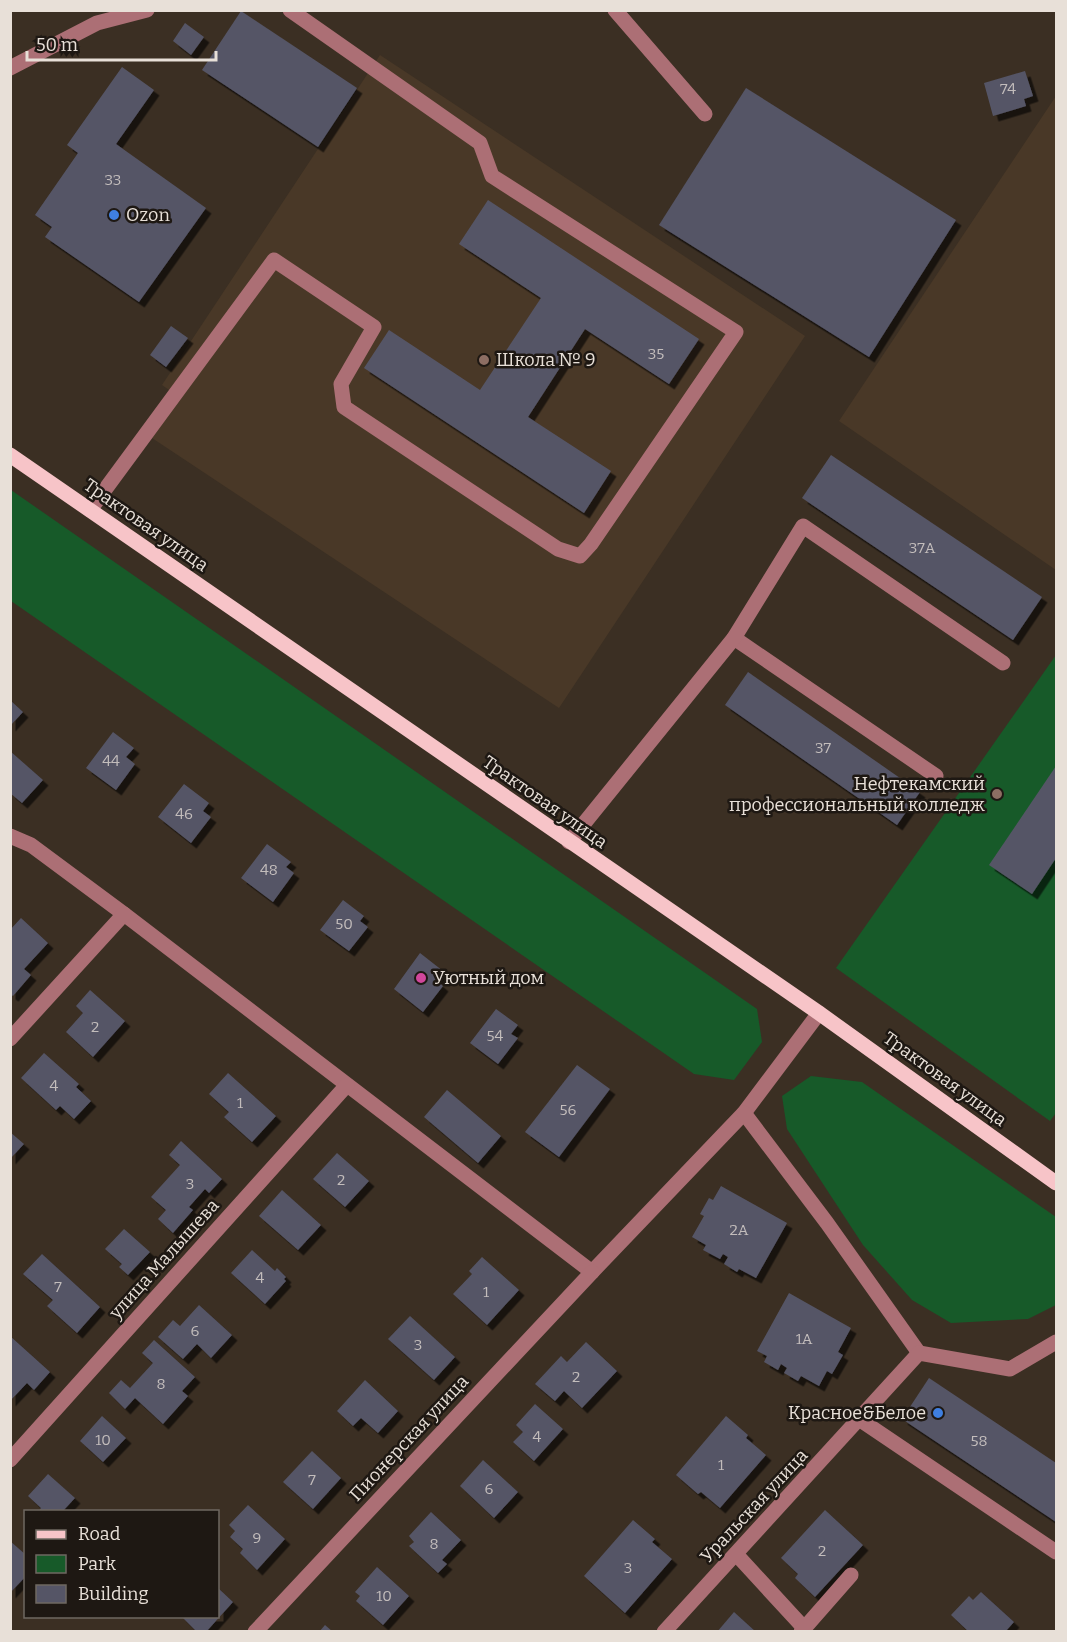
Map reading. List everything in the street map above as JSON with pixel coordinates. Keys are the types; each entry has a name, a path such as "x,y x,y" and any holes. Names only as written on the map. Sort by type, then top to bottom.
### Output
{"main road":[{"name":"Трактовая улица","path":"10,455 819,1013 1056,1183"}],"street":[{"path":"10,68 97,23 147,10"},
{"path":"90,510 274,260 374,327 341,384 344,407 558,549 580,556 591,544 736,332 492,176 480,143 290,10"},
{"path":"615,10 705,114"},
{"path":"569,842 734,638 803,526 1003,663"},
{"path":"734,638 936,777"},
{"path":"10,836 31,845 124,914 592,1272"},
{"path":"10,1039 124,914"},
{"name":"Пионерская улица","path":"255,1632 744,1113 819,1013"},
{"name":"улица Малышева","path":"10,1460 347,1085"},
{"path":"744,1113 820,1214 919,1353 1010,1369 1056,1342"},
{"name":"Уральская улица","path":"664,1632 919,1353"},
{"path":"859,1419 1056,1552"},
{"path":"736,1554 802,1630 851,1575"}],"shaded area":[{"name":"Школа № 9","path":"380,55 805,336 559,708 152,438 179,397 162,385"},
{"path":"1056,96 1056,570 839,421"}],"green space":[{"path":"11,490 757,1009 762,1042 734,1080 694,1074 11,601"},
{"name":"Нефтекамский профессиональный колледж","path":"1056,655 1056,1113 1050,1121 836,968"},
{"path":"811,1076 862,1082 1056,1217 1056,1305 1028,1319 951,1323 912,1300 863,1245 787,1129 782,1096"}],"building":[{"path":"241,11 357,88 318,147 202,70"},
{"path":"185,23 204,37 191,55 173,41"},
{"path":"122,67 154,90 116,144 206,208 139,302 45,237 52,227 35,215 78,153 67,145"},
{"path":"1025,71 1033,96 1024,99 1026,106 993,116 984,83"},
{"path":"746,88 956,220 869,357 659,225"},
{"path":"488,200 699,339 669,384 585,329 528,417 611,471 584,513 364,368 389,330 480,390 541,298 459,244"},
{"path":"171,326 188,338 166,367 150,355"},
{"path":"831,455 1042,597 1013,640 802,498"},
{"path":"748,672 920,792 897,825 725,705"},
{"path":"10,700 23,712 10,726"},
{"path":"113,732 134,748 126,757 135,764 116,790 86,768"},
{"path":"10,751 43,780 22,803 10,793"},
{"path":"1056,766 1056,858 1032,894 989,865"},
{"path":"184,784 209,803 203,811 211,817 191,843 158,817"},
{"path":"267,844 291,862 286,867 294,873 273,902 241,878"},
{"path":"343,900 364,916 360,921 368,927 349,951 320,930"},
{"path":"21,918 48,943 24,969 31,975 13,996 10,994 10,930"},
{"path":"420,953 443,971 436,980 443,986 423,1012 394,989"},
{"path":"90,990 125,1021 93,1057 66,1032 83,1013 76,1006"},
{"path":"496,1009 518,1025 511,1034 518,1038 498,1064 470,1043"},
{"path":"44,1053 79,1084 76,1087 91,1101 74,1119 60,1106 56,1110 21,1078"},
{"path":"577,1065 610,1089 559,1157 525,1132"},
{"path":"228,1073 276,1116 252,1142 224,1117 229,1112 209,1094"},
{"path":"447,1090 501,1136 478,1163 424,1117"},
{"path":"10,1132 24,1144 10,1159"},
{"path":"181,1141 222,1179 209,1193 205,1189 189,1207 193,1210 173,1233 158,1219 166,1210 151,1197 180,1165 169,1155"},
{"path":"337,1153 369,1181 345,1207 313,1179"},
{"path":"721,1186 787,1223 756,1278 739,1269 737,1272 724,1264 728,1257 723,1254 720,1259 703,1250 706,1245 692,1237 704,1216 700,1214 709,1198 713,1200"},
{"path":"282,1190 321,1225 298,1250 259,1216"},
{"path":"124,1229 150,1252 128,1275 119,1267 122,1264 105,1249"},
{"path":"252,1250 275,1271 277,1268 286,1277 284,1279 286,1281 265,1304 231,1273"},
{"path":"42,1254 100,1307 77,1333 47,1306 53,1300 23,1274"},
{"path":"482,1257 519,1290 487,1325 453,1294 472,1274 469,1271"},
{"path":"789,1293 851,1328 838,1352 843,1355 832,1374 827,1371 819,1386 801,1376 798,1381 784,1373 787,1368 781,1364 778,1370 764,1362 767,1356 757,1351"},
{"path":"199,1305 232,1335 211,1358 197,1344 183,1359 158,1337 173,1320 180,1326"},
{"path":"410,1316 455,1357 434,1380 388,1339"},
{"path":"10,1336 50,1372 34,1390 27,1383 10,1401"},
{"path":"154,1340 195,1377 182,1391 188,1396 163,1424 135,1398 125,1409 109,1393 121,1380 130,1388 153,1363 142,1353"},
{"path":"586,1342 617,1371 582,1408 564,1391 555,1401 535,1384 561,1356 567,1362"},
{"path":"929,1378 1056,1463 1056,1522 902,1419"},
{"path":"365,1380 398,1411 378,1433 361,1418 353,1426 337,1411"},
{"path":"535,1404 563,1429 534,1461 513,1442 523,1432 516,1425"},
{"path":"102,1416 126,1438 103,1462 80,1441"},
{"path":"726,1416 766,1455 720,1508 701,1492 698,1494 676,1475"},
{"path":"312,1451 341,1478 313,1509 283,1482"},
{"path":"483,1460 518,1492 494,1518 460,1486"},
{"path":"48,1474 75,1498 64,1510 40,1510 41,1508 28,1496"},
{"path":"248,1505 285,1539 257,1570 240,1553 243,1549 230,1537 235,1531 229,1525"},
{"path":"825,1510 863,1545 815,1597 795,1578 798,1574 781,1558"},
{"path":"431,1512 461,1540 442,1560 447,1564 438,1573 409,1546 414,1542 409,1536"},
{"path":"633,1520 655,1539 652,1542 672,1559 625,1613 584,1576"},
{"path":"10,1541 24,1553 24,1578 10,1593"},
{"path":"377,1567 409,1596 383,1625 356,1601 360,1596 355,1592"},
{"path":"219,1589 233,1602 219,1618"},
{"path":"981,1592 1014,1622 1005,1632 969,1632 951,1615 969,1596 973,1600"},
{"path":"734,1612 756,1632 717,1632"},
{"path":"183,1618 219,1618 206,1632 197,1632"},
{"path":"325,1625 333,1632 319,1632"}],"place":[{"name":"Ozon","path":"114,215"},
{"name":"Школа № 9","path":"484,360"},
{"name":"Нефтекамский профессиональный колледж","path":"997,794"},
{"name":"Уютный дом","path":"421,978"},
{"name":"Красное&Белое","path":"938,1413"}]}
